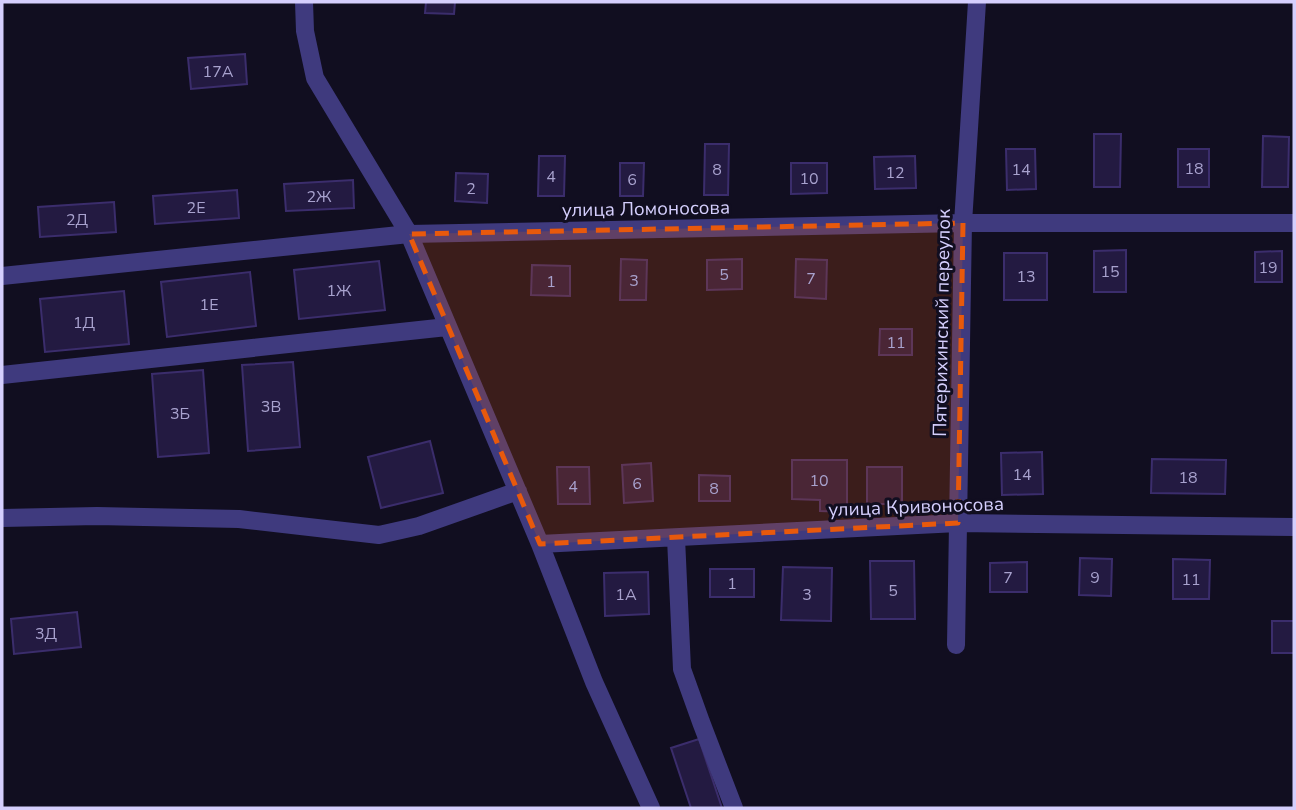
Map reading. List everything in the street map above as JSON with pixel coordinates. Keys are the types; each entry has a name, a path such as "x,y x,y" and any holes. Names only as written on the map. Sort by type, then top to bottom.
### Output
{"street":[{"path":"304,2 305,31 315,79 409,234 540,544 594,681 651,808"},
{"name":"Пятерихинский переулок","path":"956,645 963,223 977,2"},
{"name":"улица Ломоносова","path":"2,276 409,234 963,223 1294,223"},
{"path":"2,375 447,327"},
{"path":"2,518 97,516 239,519 379,535 419,526 518,491"},
{"name":"улица Кривоносова","path":"540,544 958,523 1294,527"},
{"path":"676,538 682,668 734,808"}],"highlighted area":[{"path":"963,223 958,523 540,544 409,234"}],"building":[{"path":"426,2 455,2 454,14 425,13"},
{"path":"245,54 247,84 191,89 188,58"},
{"path":"1094,134 1121,134 1120,187 1094,187"},
{"path":"1263,136 1289,137 1288,187 1262,187"},
{"path":"705,144 729,144 728,195 704,195"},
{"path":"1006,149 1035,149 1036,189 1007,190"},
{"path":"1178,149 1209,149 1209,187 1178,187"},
{"path":"539,156 565,156 564,196 538,196"},
{"path":"915,156 916,188 875,189 874,157"},
{"path":"620,163 644,163 643,196 620,196"},
{"path":"791,163 827,163 827,193 791,194"},
{"path":"456,173 488,174 487,203 455,201"},
{"path":"353,180 354,208 286,211 284,184"},
{"path":"237,190 239,218 155,224 153,196"},
{"path":"114,202 116,232 40,237 38,207"},
{"path":"1126,250 1126,292 1094,292 1094,251"},
{"path":"1282,251 1282,282 1255,282 1255,252"},
{"path":"1004,253 1047,253 1047,300 1004,300"},
{"path":"621,259 647,260 646,300 620,300"},
{"path":"742,259 742,289 707,290 707,260"},
{"path":"796,259 827,260 826,299 795,297"},
{"path":"379,261 385,310 299,319 294,270"},
{"path":"532,265 570,266 570,296 531,295"},
{"path":"250,272 256,326 167,337 161,282"},
{"path":"124,291 129,344 45,352 40,299"},
{"path":"880,329 912,329 912,355 879,355"},
{"path":"293,362 300,447 248,451 242,365"},
{"path":"203,370 209,453 158,457 152,374"},
{"path":"430,441 443,493 381,508 368,457"},
{"path":"1042,452 1043,494 1002,495 1001,453"},
{"path":"1152,459 1226,460 1225,494 1151,493"},
{"path":"792,460 847,460 847,512 820,511 820,500 792,499"},
{"path":"651,463 653,501 624,503 622,465"},
{"path":"557,467 589,467 590,504 558,504"},
{"path":"867,467 902,467 902,504 867,504"},
{"path":"699,475 730,476 730,501 699,501"},
{"path":"1080,558 1112,559 1111,596 1079,595"},
{"path":"1173,559 1210,560 1209,599 1173,599"},
{"path":"870,561 914,561 915,619 871,619"},
{"path":"1027,562 1027,592 990,592 990,563"},
{"path":"783,567 832,568 831,621 781,620"},
{"path":"710,569 754,569 754,597 710,597"},
{"path":"648,572 649,614 605,616 604,573"},
{"path":"77,612 81,647 14,654 11,619"},
{"path":"1272,621 1294,621 1294,653 1272,653"},
{"path":"699,739 722,808 691,808 671,748"}]}
